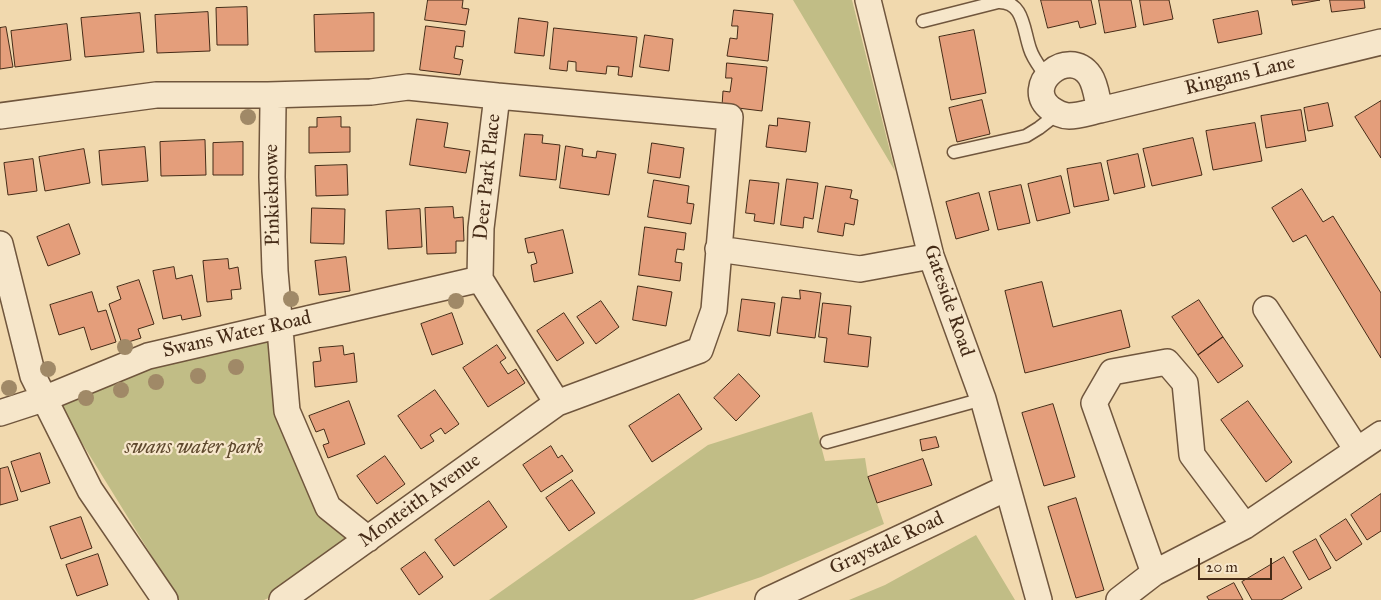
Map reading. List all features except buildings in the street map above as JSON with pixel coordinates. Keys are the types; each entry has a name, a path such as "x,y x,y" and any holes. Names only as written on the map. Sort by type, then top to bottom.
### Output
{"street":[{"name":"Gateside Road","path":"868,0 931,256 983,398 1039,600"},
{"name":"Ringans Lane","path":"1057,114 1070,116 1100,110 1381,42"},
{"path":"1057,114 1047,106 1042,97 1042,86 1046,76 1054,68 1066,64 1085,70 1091,78 1100,110"},
{"path":"0,116 156,95 268,95 371,92 408,87 496,96"},
{"name":"Pinkieknowe","path":"268,95 273,105 272,211 286,411 328,507 368,538"},
{"name":"Deer Park Place","path":"480,279 480,228 496,96 730,117 714,310 700,350 557,403"},
{"path":"0,244 33,376 46,398 90,490 165,600"},
{"path":"718,249 860,269 931,256"},
{"path":"480,279 557,403"},
{"name":"Swans Water Road","path":"0,413 46,398 148,356 480,279"},
{"path":"1266,309 1357,450"},
{"path":"1154,573 1094,403 1112,372 1167,362 1185,383 1192,455 1245,526"},
{"name":"Monteith Avenue","path":"282,600 557,403"},
{"path":"1119,600 1154,573 1245,526 1381,434"},
{"name":"Graystale Road","path":"768,600 1007,488"}],"lane":[{"path":"922,21 1006,1 1014,5 1019,11 1033,57 1046,76"},
{"path":"954,152 1026,136 1057,114"},
{"path":"827,442 983,398"}],"green space":[{"path":"793,0 852,0 895,171"},
{"name":"swans water park","path":"273,335 279,410 353,541 276,595 264,600 179,600 56,401 163,360"},
{"path":"812,412 825,461 865,458 868,477 884,524 761,577 693,600 489,600 708,445"},
{"path":"976,535 1015,600 849,600 885,585"}]}
